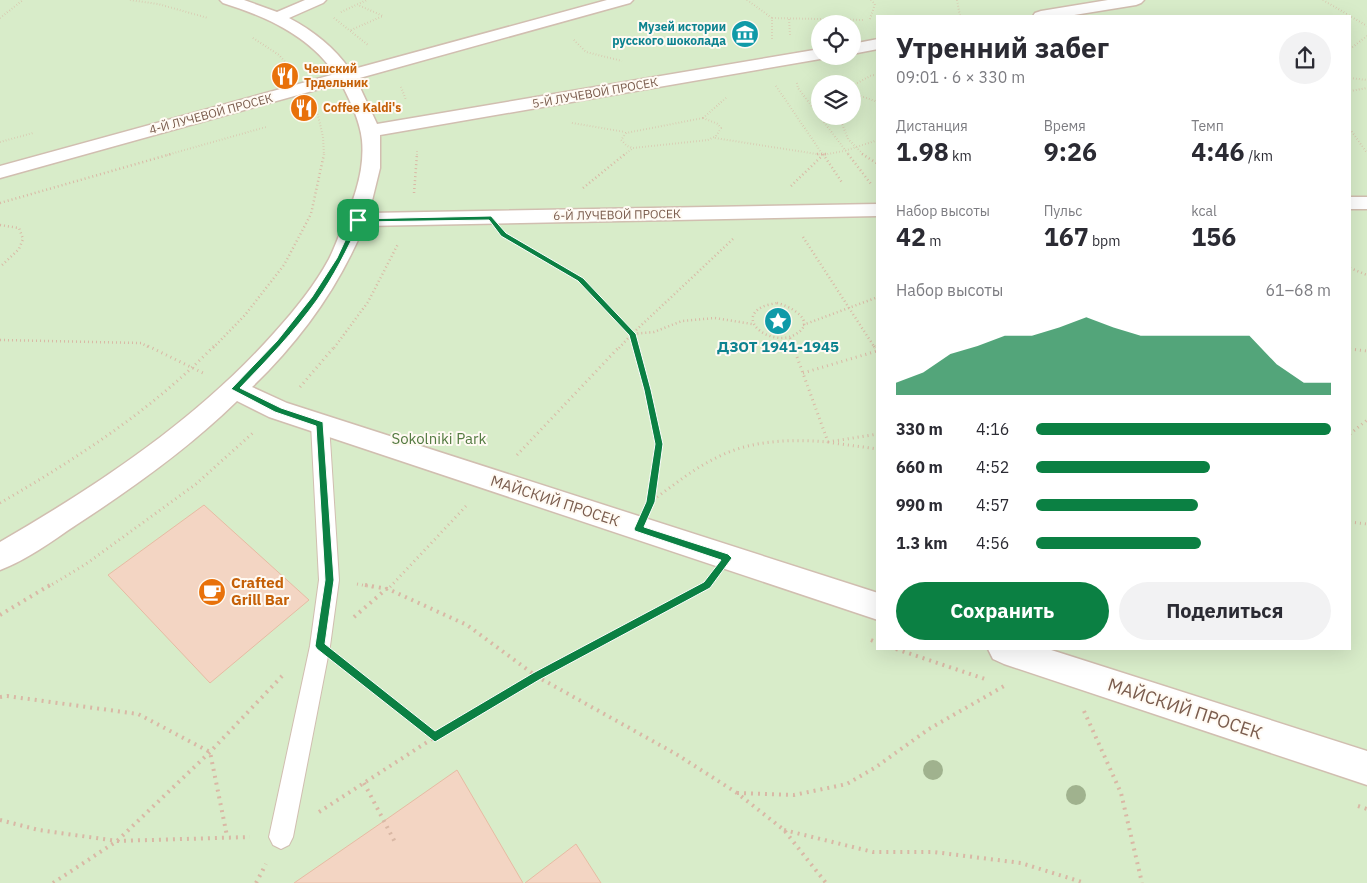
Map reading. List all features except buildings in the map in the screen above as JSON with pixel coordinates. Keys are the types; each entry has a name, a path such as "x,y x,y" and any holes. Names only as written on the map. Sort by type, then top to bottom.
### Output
{"street":[{"path":"0,557 55,526 155,456 235,389 279,343 314,299 340,258 358,220 367,188 371,158 370,131 348,76 316,43 276,18 228,0"},
{"path":"276,18 318,0"},
{"name":"4-Й ЛУЧЕВОЙ ПРОСЕК","path":"0,172 625,0"},
{"path":"1047,15 1136,0"},
{"path":"861,47 876,44"},
{"name":"5-Й ЛУЧЕВОЙ ПРОСЕК","path":"370,131 811,56"},
{"path":"1351,203 1367,203"},
{"name":"6-Й ЛУЧЕВОЙ ПРОСЕК","path":"358,220 870,210"},
{"name":"МАЙСКИЙ ПРОСЕК","path":"235,389 278,410 876,606"},
{"name":"МАЙСКИЙ ПРОСЕК","path":"1012,651 1367,768"}],"lane":[{"path":"280,837 320,646 329,580 320,424"}],"path":[{"path":"0,18 23,0"},
{"path":"130,0 158,4 213,20"},
{"path":"747,0 772,18 870,20"},
{"path":"871,0 876,4"},
{"path":"958,0 960,15"},
{"path":"1323,0 1348,15"},
{"path":"351,30 382,16 357,5"},
{"path":"1351,17 1367,26"},
{"path":"772,18 766,63 823,155 870,210"},
{"path":"555,19 586,52 632,63 646,84"},
{"path":"0,503 26,489 116,430 193,368 232,330 265,291 290,255 308,220 318,191 322,173 324,139 317,113 306,88 279,56 246,34"},
{"path":"1351,48 1367,36"},
{"path":"861,81 876,74"},
{"path":"798,78 798,88 874,188"},
{"path":"1351,78 1367,80"},
{"path":"1351,91 1367,88"},
{"path":"861,96 876,101"},
{"path":"704,118 718,124 721,128 720,134 708,140 633,148 620,140 626,133 704,118"},
{"path":"842,125 854,148 876,163"},
{"path":"0,204 269,126"},
{"path":"1351,130 1367,153"},
{"path":"715,138 823,155 844,151 876,141"},
{"path":"548,217 633,148"},
{"path":"53,883 117,841 210,752 278,679 388,589 632,334 742,229 762,213"},
{"path":"491,218 504,234 580,279 632,334 648,390 659,444 651,502 700,468 728,452 764,442 798,440 876,449"},
{"path":"0,225 19,228 24,233 25,240 19,249 0,266"},
{"path":"802,237 876,349"},
{"path":"1351,268 1367,275"},
{"path":"803,325 876,298"},
{"path":"765,304 788,305 798,310 803,317 803,325 798,333 790,338 778,339 767,337 757,332 752,324 752,316 757,309 765,304"},
{"path":"632,334 654,332 682,321 715,318 752,324"},
{"path":"790,338 828,442"},
{"path":"0,340 141,343 211,377"},
{"path":"1351,349 1367,351"},
{"path":"803,373 876,350"},
{"path":"1351,433 1367,420"},
{"path":"828,442 876,434"},
{"path":"1351,522 1367,524"},
{"path":"0,820 39,830 117,841 226,836 280,837 435,737 536,676 707,585 728,558"},
{"path":"329,580 388,589 467,625 536,676 676,754 736,793 784,830 826,883"},
{"path":"320,646 435,737"},
{"path":"736,793 794,795 847,784 876,767 929,729 1004,686 1012,651"},
{"path":"1076,673 1084,712 1122,793 1142,883"},
{"path":"0,697 7,696 138,714 210,752"},
{"path":"210,752 226,836"},
{"path":"364,784 396,844"},
{"path":"784,830 873,852 934,852 1021,863 1085,883"}],"green space":[{"name":"Sokolniki Park","path":"0,0 1367,0 1367,883 0,883"}],"place":[{"name":"Музей истории русского шоколада","path":"745,34"},
{"name":"Чешский Трдельник","path":"285,76"},
{"name":"Coffee Kaldi's","path":"304,108"},
{"name":"ДЗОТ 1941-1945","path":"778,321"},
{"name":"Crafted Grill Bar","path":"212,592"}],"route":[{"path":"491,218 504,234 580,279 632,334 648,390 659,444 651,502 638,529 728,558 707,585 536,676 435,737 320,646 329,580 320,424 278,410 235,389 279,343 314,299 340,258 358,220 491,218"}]}
